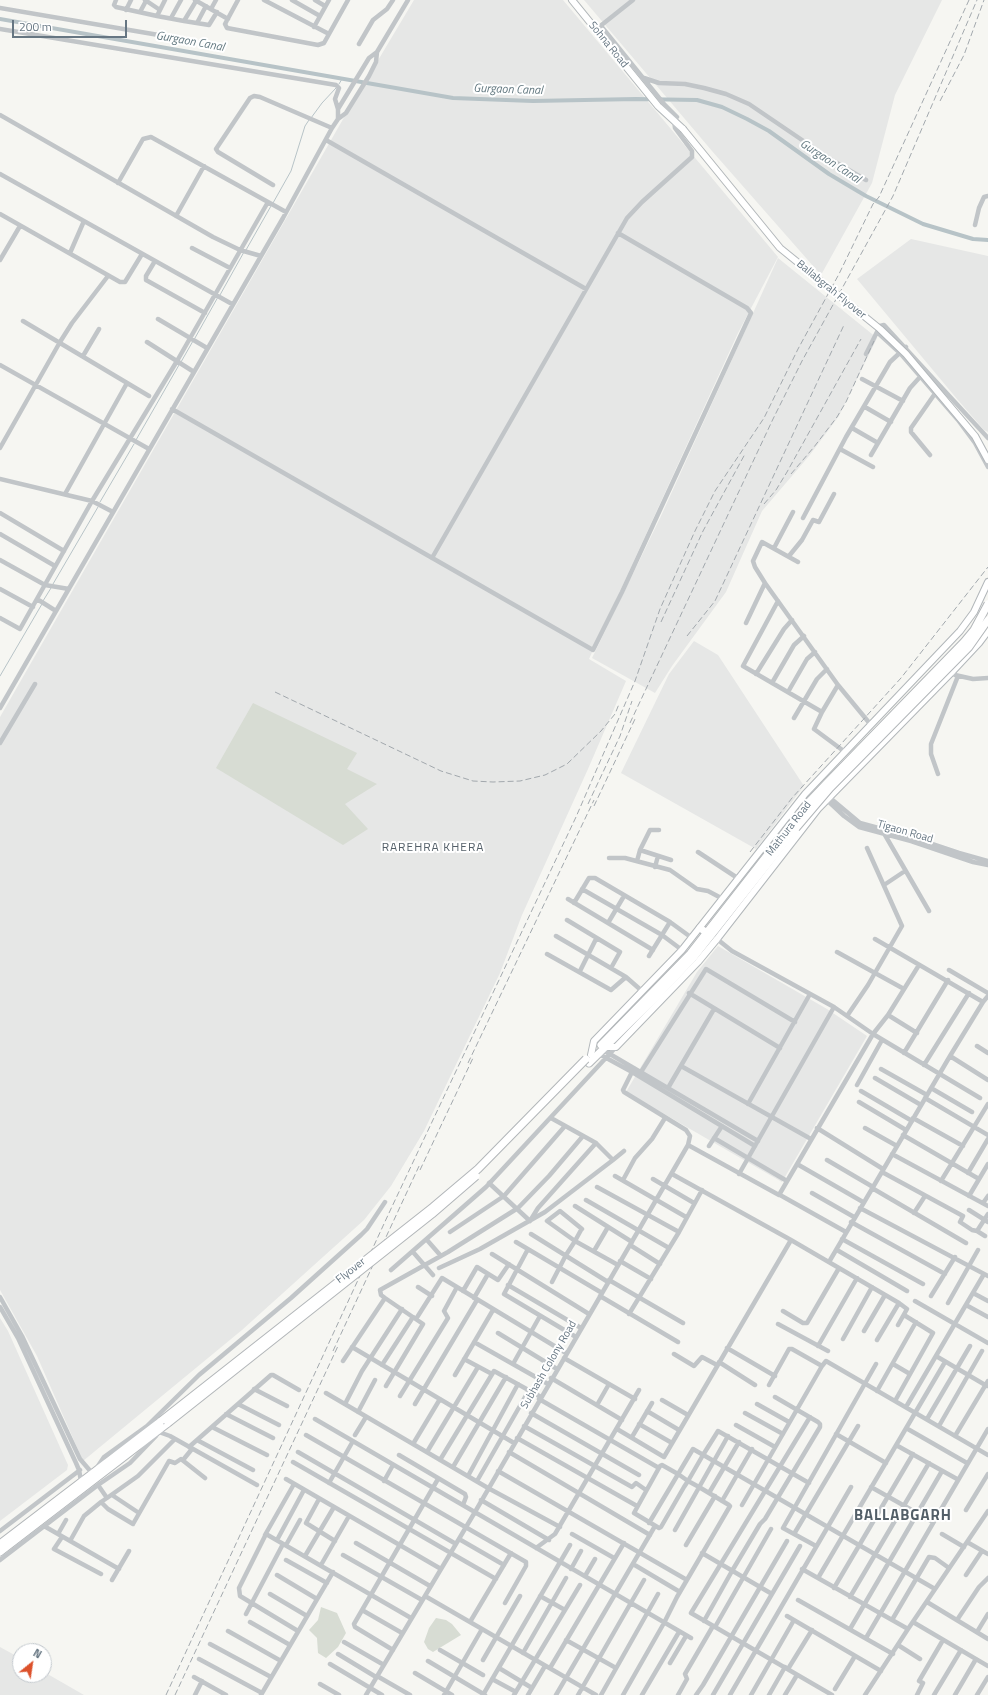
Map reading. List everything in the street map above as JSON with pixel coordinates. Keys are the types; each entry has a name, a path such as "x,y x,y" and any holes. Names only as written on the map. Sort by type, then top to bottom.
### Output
{"highway":[{"name":"Mathura Road","path":"793,827 808,803 974,630 988,604"},
{"name":"Mathura Road","path":"589,1059 708,935 793,827 969,647 988,620"},
{"path":"700,928 708,935 717,939"},
{"name":"Mathura Road","path":"602,1050 688,968 708,935"},
{"name":"Flyover","path":"0,1544 94,1471 163,1425 432,1214 466,1186 589,1059 602,1050"},
{"path":"0,1552 163,1425"}],"main road":[{"name":"Sohna Road","path":"572,0 599,27 645,90 661,105"},
{"name":"Ballabgrah Flyover","path":"661,105 683,129 780,248 880,330 906,354 977,439 988,460"},
{"path":"589,1059 594,1041 682,950 805,794 966,625 974,612 988,582"},
{"path":"602,1050 616,1047 688,968 698,962 828,798 951,673 988,631"}],"street":[{"path":"116,0 114,6 126,10 209,25 217,12"},
{"path":"126,10 131,0"},
{"path":"140,12 145,0 160,10"},
{"path":"157,16 165,0"},
{"path":"171,18 181,0"},
{"path":"184,21 196,0 228,19"},
{"path":"212,9 216,0"},
{"path":"238,0 225,26 229,29 318,45 322,44 329,34 348,0"},
{"path":"264,0 329,34"},
{"path":"292,0 320,16"},
{"path":"314,0 325,6"},
{"path":"314,27 329,0"},
{"path":"359,44 373,20 387,9 393,0"},
{"path":"338,109 369,58 377,52 408,0"},
{"path":"633,0 599,27 653,90 661,105"},
{"path":"197,23 206,6"},
{"path":"0,8 188,40"},
{"path":"0,29 338,86 335,99 338,109 338,119"},
{"path":"0,708 261,256 332,128 338,119 344,116 369,76 376,62 377,52"},
{"path":"642,77 659,83 686,84 704,88 726,94 749,104 830,159 866,180"},
{"path":"273,185 218,152 216,149 247,101 254,96 260,97 332,128"},
{"path":"0,115 218,240 243,251 261,256"},
{"path":"432,558 618,233 633,211 692,157 692,151 676,130 674,120"},
{"path":"118,183 143,138 148,137 204,166 286,212"},
{"path":"326,140 586,289"},
{"path":"176,216 204,166"},
{"path":"0,174 232,304"},
{"path":"975,225 979,208 984,197 988,196"},
{"path":"0,618 20,629 33,607 41,601 49,586 55,566 96,503 130,438 179,362 205,313 218,296 230,268 243,251 271,204"},
{"path":"0,214 108,276 123,282 142,254"},
{"path":"70,253 84,221"},
{"path":"0,260 20,226"},
{"path":"172,409 590,650 593,650 596,648 751,312 748,308 618,233"},
{"path":"192,248 230,268"},
{"path":"155,261 145,277 147,281 205,313"},
{"path":"0,448 60,342 72,323 108,276"},
{"path":"158,319 207,348"},
{"path":"24,321 149,396"},
{"path":"866,354 880,326 884,325 906,347 975,426 988,438"},
{"path":"84,356 100,329"},
{"path":"877,332 900,353 934,395 968,432 988,467"},
{"path":"147,342 194,372"},
{"path":"834,494 820,522 804,517 840,449 890,362 906,347"},
{"path":"0,365 149,449"},
{"path":"871,455 910,388 920,377"},
{"path":"862,378 902,402"},
{"path":"65,494 127,383"},
{"path":"930,455 911,430 912,426 934,395"},
{"path":"865,407 891,422"},
{"path":"852,428 878,443"},
{"path":"840,449 873,467"},
{"path":"0,479 65,494 96,503 113,512"},
{"path":"774,548 793,512"},
{"path":"0,513 64,551"},
{"path":"789,556 804,537 813,520"},
{"path":"0,534 55,566"},
{"path":"798,562 762,542 753,561 765,583 838,685 871,725"},
{"path":"0,560 49,586 69,589"},
{"path":"746,623 765,583"},
{"path":"0,589 33,607"},
{"path":"41,601 56,611"},
{"path":"778,601 743,665 822,712"},
{"path":"756,674 784,629 792,620"},
{"path":"772,683 794,645 804,636"},
{"path":"788,692 806,662 815,652"},
{"path":"939,655 951,673 973,679 988,678"},
{"path":"794,718 817,679 827,669"},
{"path":"938,774 931,754 931,744 958,676"},
{"path":"0,743 35,684"},
{"path":"838,685 814,729 846,752"},
{"name":"Tigaon Road","path":"828,798 854,824 866,830 911,841 988,865"},
{"name":"Tigaon Road","path":"828,798 859,823 908,836 959,856 988,861"},
{"path":"636,862 650,830 659,830"},
{"path":"885,835 929,911"},
{"path":"847,1016 902,926 867,848"},
{"path":"640,850 671,860"},
{"path":"698,852 738,879"},
{"path":"655,867 658,856"},
{"path":"609,858 625,858 670,870 697,889 708,891 723,899"},
{"path":"884,885 905,871"},
{"path":"574,903 589,878 592,877 670,922 692,938"},
{"path":"582,889 662,935 682,950"},
{"path":"608,923 624,896"},
{"path":"568,899 653,950"},
{"path":"567,920 620,952 611,968"},
{"path":"649,956 670,922"},
{"path":"556,936 626,977 642,991"},
{"path":"580,971 596,938"},
{"path":"717,939 732,951 834,1007 882,1040 980,1098"},
{"path":"875,940 948,980 983,1002"},
{"path":"837,952 904,989"},
{"path":"547,954 580,971 611,990 626,977"},
{"path":"698,962 706,969 795,1022"},
{"path":"780,1194 873,1034 888,1015 919,964"},
{"path":"641,1072 689,993 706,969"},
{"path":"949,970 988,993"},
{"path":"904,1053 948,980"},
{"path":"689,993 780,1048"},
{"path":"924,1065 969,993"},
{"path":"748,1104 810,994"},
{"path":"829,1262 837,1250 851,1222 950,1056 988,996"},
{"path":"739,1174 834,1007"},
{"path":"668,1088 714,1009"},
{"path":"888,1015 917,1033"},
{"path":"857,1085 882,1040"},
{"path":"977,1046 988,1053"},
{"path":"391,1270 489,1184 616,1047"},
{"path":"602,1050 608,1056 755,1146"},
{"path":"950,1056 988,1080"},
{"path":"681,1066 811,1139"},
{"path":"881,1068 988,1135"},
{"path":"633,1070 641,1072 758,1141"},
{"path":"633,1070 623,1090 624,1092 686,1130 690,1136 688,1145 778,1195 780,1194 846,1232"},
{"path":"875,1078 921,1105"},
{"path":"931,1088 972,1112"},
{"path":"861,1091 912,1120 963,1146"},
{"path":"859,1102 906,1130"},
{"path":"941,1181 988,1104"},
{"path":"551,1118 596,1143 614,1160"},
{"path":"623,1180 635,1158 652,1140 665,1118"},
{"path":"450,1232 504,1196 565,1126"},
{"path":"709,1146 722,1126"},
{"path":"817,1128 925,1196 963,1216 960,1222 971,1230 977,1231 985,1236"},
{"path":"865,1128 897,1146"},
{"path":"903,1135 979,1179"},
{"path":"386,1386 423,1325 385,1298 380,1293 382,1288 441,1256 518,1208 549,1176 583,1136"},
{"path":"714,1138 787,1181"},
{"path":"968,1173 988,1139"},
{"path":"530,1221 538,1208 596,1143"},
{"name":"Subhash Colony Road","path":"366,1695 466,1527 551,1378 582,1328 688,1145"},
{"path":"438,1268 480,1249 546,1212 624,1151"},
{"path":"892,1154 986,1204 988,1196"},
{"path":"826,1160 966,1243"},
{"path":"797,1164 864,1202"},
{"path":"969,1196 988,1164"},
{"path":"672,1174 791,1240 899,1303 906,1309 898,1325"},
{"path":"615,1176 686,1217"},
{"path":"654,1179 694,1203"},
{"path":"489,1184 518,1208 530,1221"},
{"path":"597,1187 679,1232"},
{"path":"629,1314 679,1232 702,1190"},
{"path":"812,1193 854,1217"},
{"path":"914,1213 925,1196"},
{"path":"586,1200 669,1248"},
{"path":"0,1307 18,1338 77,1458 84,1465 94,1471 104,1457 147,1426 199,1375 291,1298 367,1230 385,1202"},
{"path":"575,1206 608,1226 660,1264"},
{"path":"860,1208 955,1257 986,1275 973,1293 906,1407"},
{"path":"969,1210 986,1221"},
{"path":"552,1282 566,1255 575,1241 581,1230 581,1227 560,1211 547,1221 575,1241 594,1252 651,1279"},
{"path":"977,1231 986,1221 988,1214"},
{"path":"851,1222 945,1274"},
{"path":"594,1252 608,1226"},
{"path":"531,1234 682,1323"},
{"path":"842,1239 922,1284"},
{"path":"427,1240 441,1256"},
{"path":"617,1429 664,1457 791,1240"},
{"path":"516,1242 601,1294 629,1314 678,1342"},
{"path":"528,1249 508,1284 504,1295 576,1337"},
{"path":"837,1250 907,1291"},
{"path":"948,1303 978,1250"},
{"path":"412,1252 433,1275"},
{"path":"492,1254 589,1314"},
{"path":"931,1296 955,1257"},
{"path":"463,1292 476,1268 478,1267 499,1279 509,1264"},
{"path":"783,1311 803,1323 807,1323 839,1268"},
{"path":"415,1404 476,1299 488,1274"},
{"path":"382,1365 432,1296 442,1278 531,1332 609,1384 635,1398"},
{"path":"818,1346 857,1278"},
{"path":"508,1284 582,1328"},
{"path":"418,1287 432,1296"},
{"path":"842,1339 872,1287"},
{"path":"400,1396 448,1318 444,1311 457,1288"},
{"path":"973,1293 988,1302"},
{"path":"864,1331 885,1295"},
{"path":"0,1298 19,1331 77,1458 81,1481"},
{"path":"343,1361 385,1298"},
{"path":"915,1300 988,1343"},
{"path":"877,1340 899,1303"},
{"path":"966,1305 988,1317"},
{"path":"345,1404 370,1358 402,1310"},
{"path":"455,1375 493,1310"},
{"path":"895,1401 934,1333 904,1315"},
{"path":"513,1364 540,1316"},
{"path":"877,1391 916,1322"},
{"path":"778,1324 828,1351"},
{"path":"498,1333 557,1369"},
{"path":"474,1342 548,1384"},
{"path":"927,1419 970,1346"},
{"path":"352,1347 514,1443"},
{"path":"727,1348 775,1376"},
{"path":"769,1385 789,1349 792,1349 822,1366"},
{"path":"939,1426 982,1352"},
{"path":"674,1354 694,1366 702,1357 718,1364 755,1385"},
{"path":"936,1356 968,1376 987,1385 955,1436"},
{"path":"464,1359 492,1374"},
{"path":"742,1505 824,1362 827,1361 864,1384 988,1455"},
{"path":"818,1578 945,1362"},
{"path":"816,1546 783,1528 876,1364"},
{"path":"893,1364 910,1374"},
{"path":"427,1452 478,1367"},
{"path":"440,1460 494,1371 529,1390 540,1398 659,1468"},
{"path":"183,1460 197,1440 272,1374 299,1390"},
{"path":"453,1467 506,1377"},
{"path":"551,1378 622,1420"},
{"path":"358,1412 375,1380"},
{"path":"468,1476 518,1384"},
{"path":"597,1405 609,1384"},
{"path":"254,1389 287,1406"},
{"path":"477,1481 529,1390"},
{"path":"536,1548 556,1534 639,1390"},
{"path":"326,1393 488,1488 560,1527"},
{"path":"704,1621 708,1610 820,1426 818,1422 775,1397"},
{"path":"413,1444 440,1399"},
{"path":"662,1400 688,1414"},
{"path":"632,1437 652,1403"},
{"path":"238,1404 279,1425"},
{"path":"757,1404 789,1422"},
{"path":"647,1411 679,1430"},
{"path":"531,1413 639,1475"},
{"path":"745,1413 782,1434"},
{"path":"226,1414 273,1438"},
{"path":"355,1435 366,1417"},
{"path":"810,1417 691,1613 832,1695"},
{"path":"314,1419 688,1637 670,1663"},
{"path":"639,1424 672,1443"},
{"path":"0,1560 98,1485 130,1463 163,1425 175,1439 257,1485"},
{"path":"736,1425 775,1447"},
{"path":"524,1426 632,1487 636,1483 646,1490"},
{"path":"794,1534 858,1426"},
{"path":"212,1427 267,1455"},
{"path":"906,1428 967,1463"},
{"path":"866,1638 988,1429"},
{"path":"623,1695 702,1553 730,1506 715,1496 709,1493 688,1480 678,1474 662,1465 659,1468 634,1513 660,1528 688,1480 717,1431 739,1442 809,1483"},
{"path":"836,1434 886,1463"},
{"path":"306,1435 526,1562 527,1564 505,1603"},
{"path":"675,1530 728,1436"},
{"path":"517,1438 637,1506"},
{"path":"70,1541 84,1516 150,1465 175,1439"},
{"path":"197,1440 253,1470"},
{"path":"329,1483 353,1441"},
{"path":"709,1493 739,1442"},
{"path":"896,1445 958,1479"},
{"path":"649,1522 692,1449 935,1589"},
{"path":"722,1501 752,1450"},
{"path":"298,1452 414,1520 504,1565"},
{"path":"509,1452 650,1535"},
{"path":"834,1588 913,1454"},
{"path":"399,1455 466,1495 463,1505"},
{"path":"101,1502 108,1509 131,1524 136,1522 139,1513 168,1461 175,1463 180,1459 183,1460 205,1478"},
{"path":"293,1462 496,1579"},
{"path":"850,1597 929,1464"},
{"path":"384,1481 393,1465"},
{"path":"0,1532 80,1470"},
{"path":"850,1629 942,1471"},
{"path":"498,1472 569,1511 687,1580"},
{"path":"966,1510 988,1474"},
{"path":"286,1479 441,1569"},
{"path":"393,1650 354,1626 389,1562 438,1479"},
{"path":"294,1484 265,1535 239,1590 240,1596 298,1631"},
{"path":"98,1485 109,1496 139,1513"},
{"path":"730,1695 850,1487"},
{"path":"872,1487 933,1522"},
{"path":"277,1540 304,1490"},
{"path":"686,1545 715,1496"},
{"path":"320,1499 306,1523 335,1541"},
{"path":"481,1500 549,1540"},
{"path":"305,1556 334,1507"},
{"path":"865,1695 988,1511"},
{"path":"321,1565 349,1516"},
{"path":"66,1520 54,1549 101,1574"},
{"path":"246,1614 284,1544 300,1520"},
{"path":"44,1526 120,1570"},
{"path":"556,1695 655,1526"},
{"path":"678,1695 687,1679 685,1674 744,1578 771,1529"},
{"path":"265,1535 268,1534 411,1618"},
{"path":"572,1534 614,1558"},
{"path":"942,1534 964,1547"},
{"path":"696,1695 732,1637 787,1540"},
{"path":"967,1542 988,1554"},
{"path":"356,1543 430,1586"},
{"path":"528,1695 566,1640 624,1543"},
{"path":"428,1662 484,1695 570,1545"},
{"path":"713,1695 800,1546"},
{"path":"112,1580 120,1570 129,1551"},
{"path":"571,1569 582,1551"},
{"path":"966,1575 982,1551"},
{"path":"470,1622 511,1553"},
{"path":"702,1553 772,1594"},
{"path":"343,1555 381,1577 470,1622 596,1695"},
{"path":"892,1620 929,1557 933,1557 949,1568"},
{"path":"584,1576 594,1559"},
{"path":"286,1560 326,1583"},
{"path":"633,1564 680,1592"},
{"path":"802,1569 908,1629"},
{"path":"199,1659 262,1694 333,1572"},
{"path":"277,1575 317,1599"},
{"path":"523,1653 566,1578"},
{"path":"957,1620 979,1587 988,1578"},
{"path":"578,1695 644,1580"},
{"path":"492,1679 515,1693 580,1585"},
{"path":"270,1594 307,1616"},
{"path":"601,1695 658,1594"},
{"path":"483,1660 520,1596"},
{"path":"540,1596 565,1610"},
{"path":"798,1600 893,1654"},
{"path":"927,1602 988,1639"},
{"path":"362,1610 402,1633"},
{"path":"977,1632 988,1614"},
{"path":"788,1616 881,1671"},
{"path":"751,1695 794,1620"},
{"path":"250,1622 290,1645"},
{"path":"913,1622 988,1666"},
{"path":"445,1693 482,1629"},
{"path":"769,1695 812,1630"},
{"path":"228,1631 281,1661"},
{"path":"642,1695 679,1632"},
{"path":"566,1640 616,1668"},
{"path":"917,1695 923,1683 919,1681 943,1640"},
{"path":"344,1642 384,1665"},
{"path":"210,1644 272,1677"},
{"path":"898,1645 920,1659"},
{"path":"440,1650 483,1675"},
{"path":"934,1695 961,1650"},
{"path":"338,1654 410,1695"},
{"path":"834,1689 855,1656"},
{"path":"955,1695 976,1659"},
{"path":"330,1664 382,1695"},
{"path":"499,1668 532,1688"},
{"path":"415,1674 445,1693 452,1695"},
{"path":"785,1695 797,1674"},
{"path":"194,1677 226,1695"},
{"path":"977,1695 988,1677"},
{"path":"195,1695 202,1681"},
{"path":"320,1684 339,1695"}],"shaded area":[{"path":"414,0 563,0 778,257 738,333 589,659 626,681 522,915 500,973 424,1131 391,1186 364,1220 242,1330 83,1461 37,1356 0,1290 0,717 346,114"},
{"path":"584,0 942,0 895,95 872,183 821,275 712,151"},
{"path":"911,239 988,256 988,432 984,430 957,399 857,279"},
{"path":"778,258 877,338 839,416 809,456 762,511 726,592 672,666 655,693 592,658 661,516"},
{"path":"694,641 718,655 804,786 756,849 621,773 669,674"},
{"path":"253,703 357,753 347,769 377,784 345,804 368,829 343,845 216,768"},
{"path":"718,946 827,1009 867,1036 782,1182 626,1092 697,972"},
{"path":"0,1318 8,1331 68,1465 67,1470 0,1521"},
{"path":"321,1607 337,1613 346,1633 338,1647 326,1658 318,1653 317,1638 309,1630 318,1620"},
{"path":"436,1618 446,1620 452,1624 461,1635 433,1652 428,1649 424,1642 429,1628"},
{"path":"0,1647 12,1654 12,1683 52,1683 52,1677 84,1695 0,1695"}],"waterway":[{"name":"Gurgaon Canal","path":"0,19 453,98 533,101 636,99 697,100 722,107 769,131 829,174 866,196 923,224 973,239 988,240"},
{"name":"Gurgaon Canal","path":"339,84 342,79"},
{"path":"311,118 336,88"},
{"path":"273,203 291,171 305,126 309,120"},
{"path":"246,250 271,206"},
{"path":"220,295 244,252"},
{"path":"195,338 218,297"},
{"path":"181,362 193,341"},
{"path":"136,440 179,365"},
{"path":"100,502 134,444"},
{"path":"53,584 98,507"},
{"path":"43,601 51,588"},
{"path":"0,676 42,604"}],"railway":[{"path":"166,1695 389,1213 576,817 635,681 660,609 695,531 715,491 764,418 798,349 839,274 873,204 879,197 969,0"},
{"path":"630,723 773,419 802,361 893,196 977,0"},
{"path":"940,101 964,55 984,0"},
{"path":"687,636 715,601 844,325"},
{"path":"764,504 776,490 787,472 861,339"},
{"path":"791,474 837,417 846,402 874,341"},
{"path":"661,622 703,531 745,454"},
{"path":"750,852 792,798 901,678 988,567"},
{"path":"275,692 441,771 473,781 493,782 520,781 545,775 567,764 601,731 615,714 619,704"},
{"path":"588,804 620,736 632,701"},
{"path":"594,806 635,719"},
{"path":"468,1063 594,800"},
{"path":"420,1170 473,1058"},
{"path":"333,1351 420,1164"},
{"path":"175,1695 338,1346"}],"district":[{"name":"RAREHRA KHERA","path":"433,848"},
{"name":"BALLABGARH","path":"903,1516"}]}
